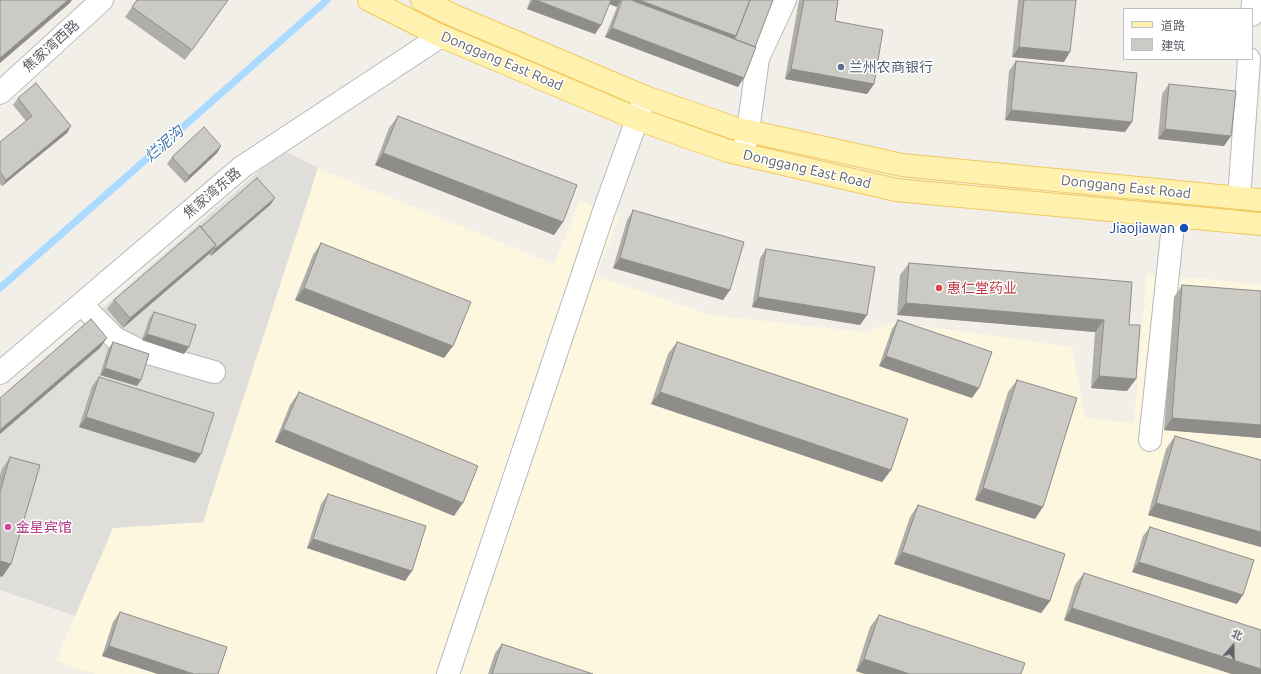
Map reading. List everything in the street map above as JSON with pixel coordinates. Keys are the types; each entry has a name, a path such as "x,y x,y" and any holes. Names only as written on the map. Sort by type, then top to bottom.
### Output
{"main road":[{"name":"Donggang East Road","path":"422,0 450,14 646,97 734,128 902,165 1261,200"},
{"name":"Donggang East Road","path":"375,3 440,36 637,119 728,151 896,190 1261,224"}],"street":[{"name":"焦家湾西路","path":"0,93 102,0"},
{"path":"743,154 748,131 758,58 785,0"},
{"name":"焦家湾东路","path":"0,373 242,167 440,36"},
{"path":"1239,198 1249,60"},
{"path":"448,674 601,218 646,97"},
{"path":"1150,440 1174,216"},
{"path":"81,304 115,338 141,351 214,372"}],"shaded area":[{"path":"283,150 318,168 203,522 113,528 75,616 0,590 0,398"},
{"path":"318,168 554,264 580,200 604,211 620,215 596,276 710,315 865,332 894,322 1072,347 1085,418 1134,423 1147,273 1261,285 1261,674 95,674 56,661 113,528 203,522"}],"building":[{"path":"0,0 68,0 0,58"},
{"path":"137,0 228,0 192,50 132,7"},
{"path":"536,0 611,0 601,25"},
{"path":"622,0 631,0 756,47 744,78 612,28"},
{"path":"639,0 750,0 736,36"},
{"path":"750,0 773,0 755,47 734,39"},
{"path":"804,0 838,0 835,21 883,30 874,84 791,69"},
{"path":"1024,0 1076,0 1070,52 1019,47"},
{"path":"1016,61 1137,73 1132,122 1011,110"},
{"path":"36,83 71,126 6,180 0,172 0,142 32,116 18,98"},
{"path":"1169,84 1236,91 1231,136 1165,129"},
{"path":"398,116 577,185 563,222 383,153"},
{"path":"204,127 221,146 189,176 172,157"},
{"path":"257,178 275,198 215,249 214,248 216,245 201,227"},
{"path":"633,210 744,242 730,290 620,258"},
{"path":"200,226 216,245 130,318 114,300"},
{"path":"321,243 471,302 453,346 304,288"},
{"path":"766,249 875,267 867,315 758,297"},
{"path":"909,263 1132,282 1129,325 1140,325 1136,379 1099,376 1104,320 906,303"},
{"path":"1182,285 1261,291 1261,425 1172,418"},
{"path":"154,312 196,325 189,347 147,334"},
{"path":"91,319 107,338 0,430 0,398"},
{"path":"898,320 992,352 979,388 886,356"},
{"path":"113,342 149,354 141,380 105,368"},
{"path":"677,342 908,419 891,470 660,392"},
{"path":"99,377 214,413 201,454 86,417"},
{"path":"1017,380 1077,398 1043,507 983,488"},
{"path":"299,392 478,466 463,503 283,429"},
{"path":"1175,436 1261,460 1261,532 1156,503"},
{"name":"金星宾馆","path":"10,457 40,465 11,564 0,561 0,492"},
{"path":"328,494 426,526 412,571 313,539"},
{"path":"918,505 1065,554 1050,601 902,552"},
{"path":"1150,527 1254,560 1243,595 1139,562"},
{"path":"1084,573 1261,630 1261,669 1072,608"},
{"path":"120,612 227,647 218,674 194,674 109,646"},
{"path":"879,615 1025,663 1021,674 910,674 864,659"},
{"path":"502,644 593,674 492,674"}],"waterway":[{"name":"烂泥沟","path":"0,288 327,0"}],"place":[{"name":"兰州农商银行","path":"841,67"},
{"name":"Jiaojiawan","path":"1184,228"},
{"name":"惠仁堂药业","path":"939,288"},
{"name":"金星宾馆","path":"8,527"}]}
